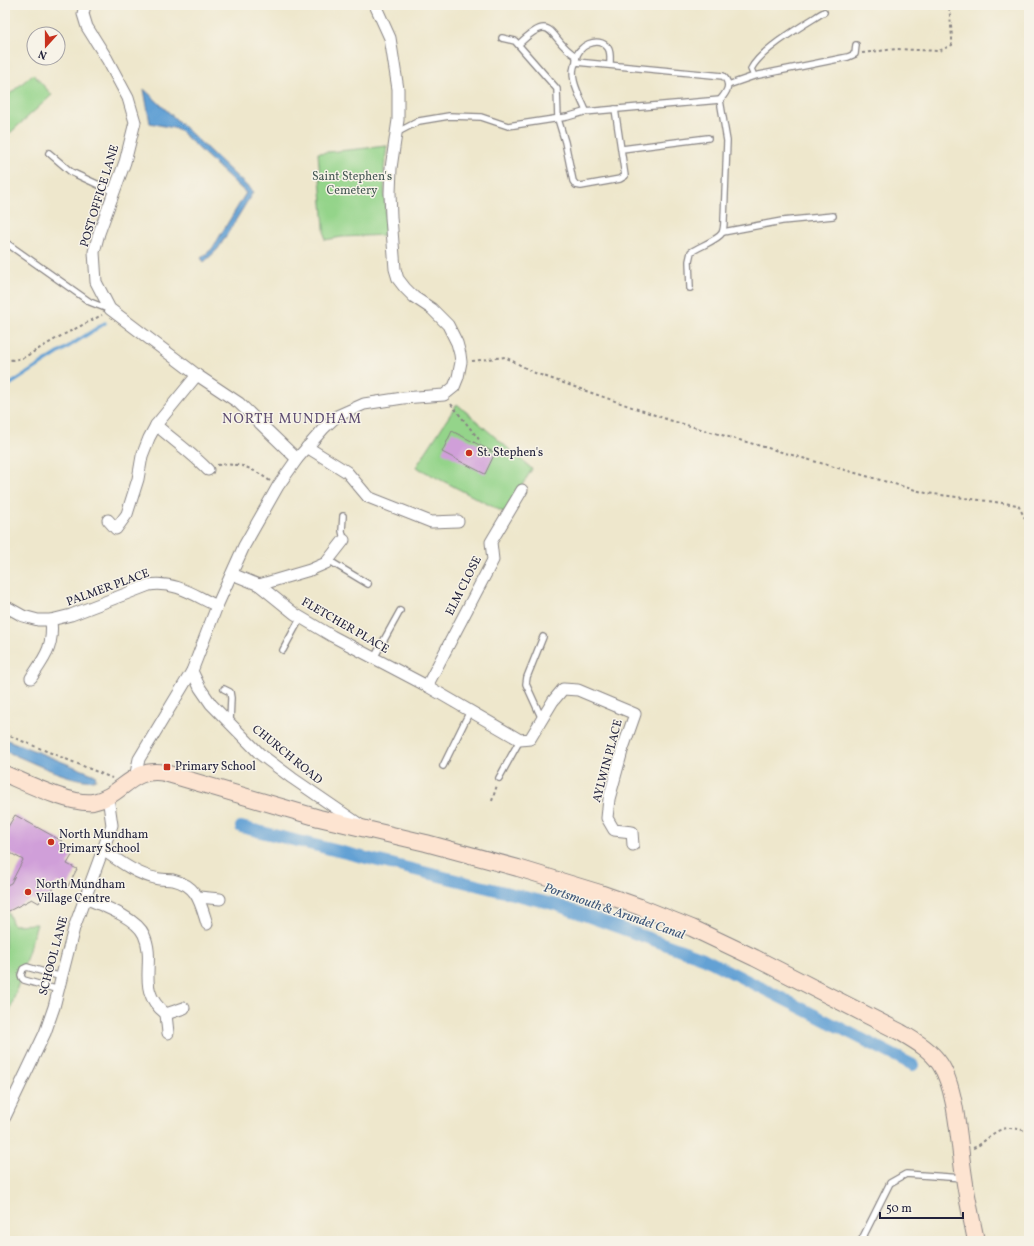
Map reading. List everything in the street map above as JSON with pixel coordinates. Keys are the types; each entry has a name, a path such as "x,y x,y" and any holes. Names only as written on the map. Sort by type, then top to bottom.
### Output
{"main road":[{"path":"5,774 40,789 77,802 94,802 108,797 141,774 150,771 165,773 319,818 426,843 559,879 640,907 692,928 900,1032 919,1043 940,1063 946,1074 951,1089 964,1178 976,1241"}],"street":[{"name":"POST OFFICE LANE","path":"84,5 83,14 87,27 107,59 128,98 135,122 125,162 99,233 94,252 96,282 110,309 197,375 239,403 297,459"},
{"path":"130,781 138,759 192,671 217,606 244,546 278,486 297,459 324,428 337,416 364,404 402,398 444,395 454,387 458,377 461,362 457,343 448,325 432,309 414,297 405,288 398,279 395,269 390,193 391,168 398,120 398,89 390,38 375,5"},
{"path":"108,520 116,529 128,514 138,479 142,456 156,425 197,375"},
{"path":"156,425 191,453 208,470"},
{"path":"307,447 347,472 368,497 431,522 458,521"},
{"name":"ELM CLOSE","path":"427,686 493,560 491,542 522,490"},
{"path":"259,585 310,570 326,563 344,540"},
{"name":"FLETCHER PLACE","path":"232,574 259,585 301,617 332,636 427,686 520,740"},
{"name":"PALMER PLACE","path":"7,611 38,620 51,620 71,615 149,585 160,583 182,589 217,606"},
{"path":"31,678 48,652 52,631 51,620"},
{"name":"CHURCH ROAD","path":"192,671 200,688 211,704 260,754 364,828"},
{"name":"AYLWIN PLACE","path":"542,720 553,701 563,689 578,690 635,714 622,751 609,799 607,818 614,830 632,832 633,844"},
{"path":"520,740 530,739 542,720"},
{"name":"SCHOOL LANE","path":"5,1117 45,1033 59,990 74,928 112,825 108,797"},
{"path":"103,850 128,867 154,878 181,882 190,887 199,897 207,924"},
{"path":"199,897 220,899"},
{"path":"85,898 112,909 127,918 144,934 147,947 147,975 149,989 153,1000 166,1014 168,1032"},
{"path":"166,1014 184,1008"}],"lane":[{"path":"754,76 751,69 754,62 782,39 824,12"},
{"path":"396,133 419,121 449,116 481,117 508,126 558,119 586,111 720,100 727,92 727,79 723,76 576,59 548,29 542,27 531,32 519,44"},
{"path":"502,38 516,40 557,89 558,119 565,142 573,181 576,185 581,186 625,176 615,109"},
{"path":"586,111 574,78 573,65 580,48 587,43 602,44 608,48 610,64"},
{"path":"728,85 754,76 848,57 855,54 856,45"},
{"path":"690,288 689,261 691,252 701,245 717,239 723,232 727,141 720,100"},
{"path":"622,149 708,138"},
{"path":"49,152 71,172 114,192"},
{"path":"723,232 782,221 833,216"},
{"path":"5,242 90,302 110,309"},
{"path":"343,516 342,531 344,540"},
{"path":"328,560 368,584"},
{"path":"374,658 400,611"},
{"path":"283,650 301,617"},
{"path":"542,720 526,684 526,676 544,637"},
{"path":"224,689 230,692 230,724"},
{"path":"443,766 470,711"},
{"path":"499,778 520,740"},
{"path":"59,990 24,980 21,977 23,968 27,967 62,977"},
{"path":"861,1241 890,1183 906,1174 964,1178"}],"path":[{"path":"855,54 896,49 939,51 952,45 949,5"},
{"path":"5,357 12,360 23,358 59,336 100,317 110,309"},
{"path":"461,362 505,357 535,373 668,420 926,493 1018,506 1029,526"},
{"path":"444,395 481,442"},
{"path":"208,470 216,465 234,464 250,468 278,486"},
{"path":"5,734 103,773 130,781"},
{"path":"492,801 499,778"},
{"path":"961,1152 977,1146 995,1132 1004,1128 1018,1128 1029,1132"}],"green space":[{"path":"33,74 52,95 10,133 5,127 5,98"},
{"name":"Saint Stephen's Cemetery","path":"387,146 384,169 386,235 342,237 325,240 318,153"},
{"path":"457,404 532,469 505,513 416,467"},
{"path":"5,904 13,925 37,924 5,1027"}],"water":[{"path":"144,89 253,192 218,249 204,262 201,258 212,249 246,193 178,129 150,123"},
{"path":"5,739 95,775 96,780 87,780 64,775 5,751"}],"building":[{"name":"St. Stephen's","path":"452,431 495,453 485,474 442,452"},
{"path":"15,815 62,841 60,844 74,852 67,864 77,869 67,888 57,882 48,899 43,896 39,903 32,899 5,913 5,886 11,883 23,860 5,850 5,832"}],"waterway":[{"path":"5,382 9,385 105,323"},
{"name":"Portsmouth & Arundel Canal","path":"241,827 557,905 703,958 913,1065"}],"place":[{"name":"St. Stephen's","path":"469,453"},
{"name":"Primary School","path":"167,767"},
{"name":"North Mundham Primary School","path":"51,842"},
{"name":"North Mundham Village Centre","path":"28,892"}],"district":[{"name":"NORTH MUNDHAM","path":"292,419"}]}
